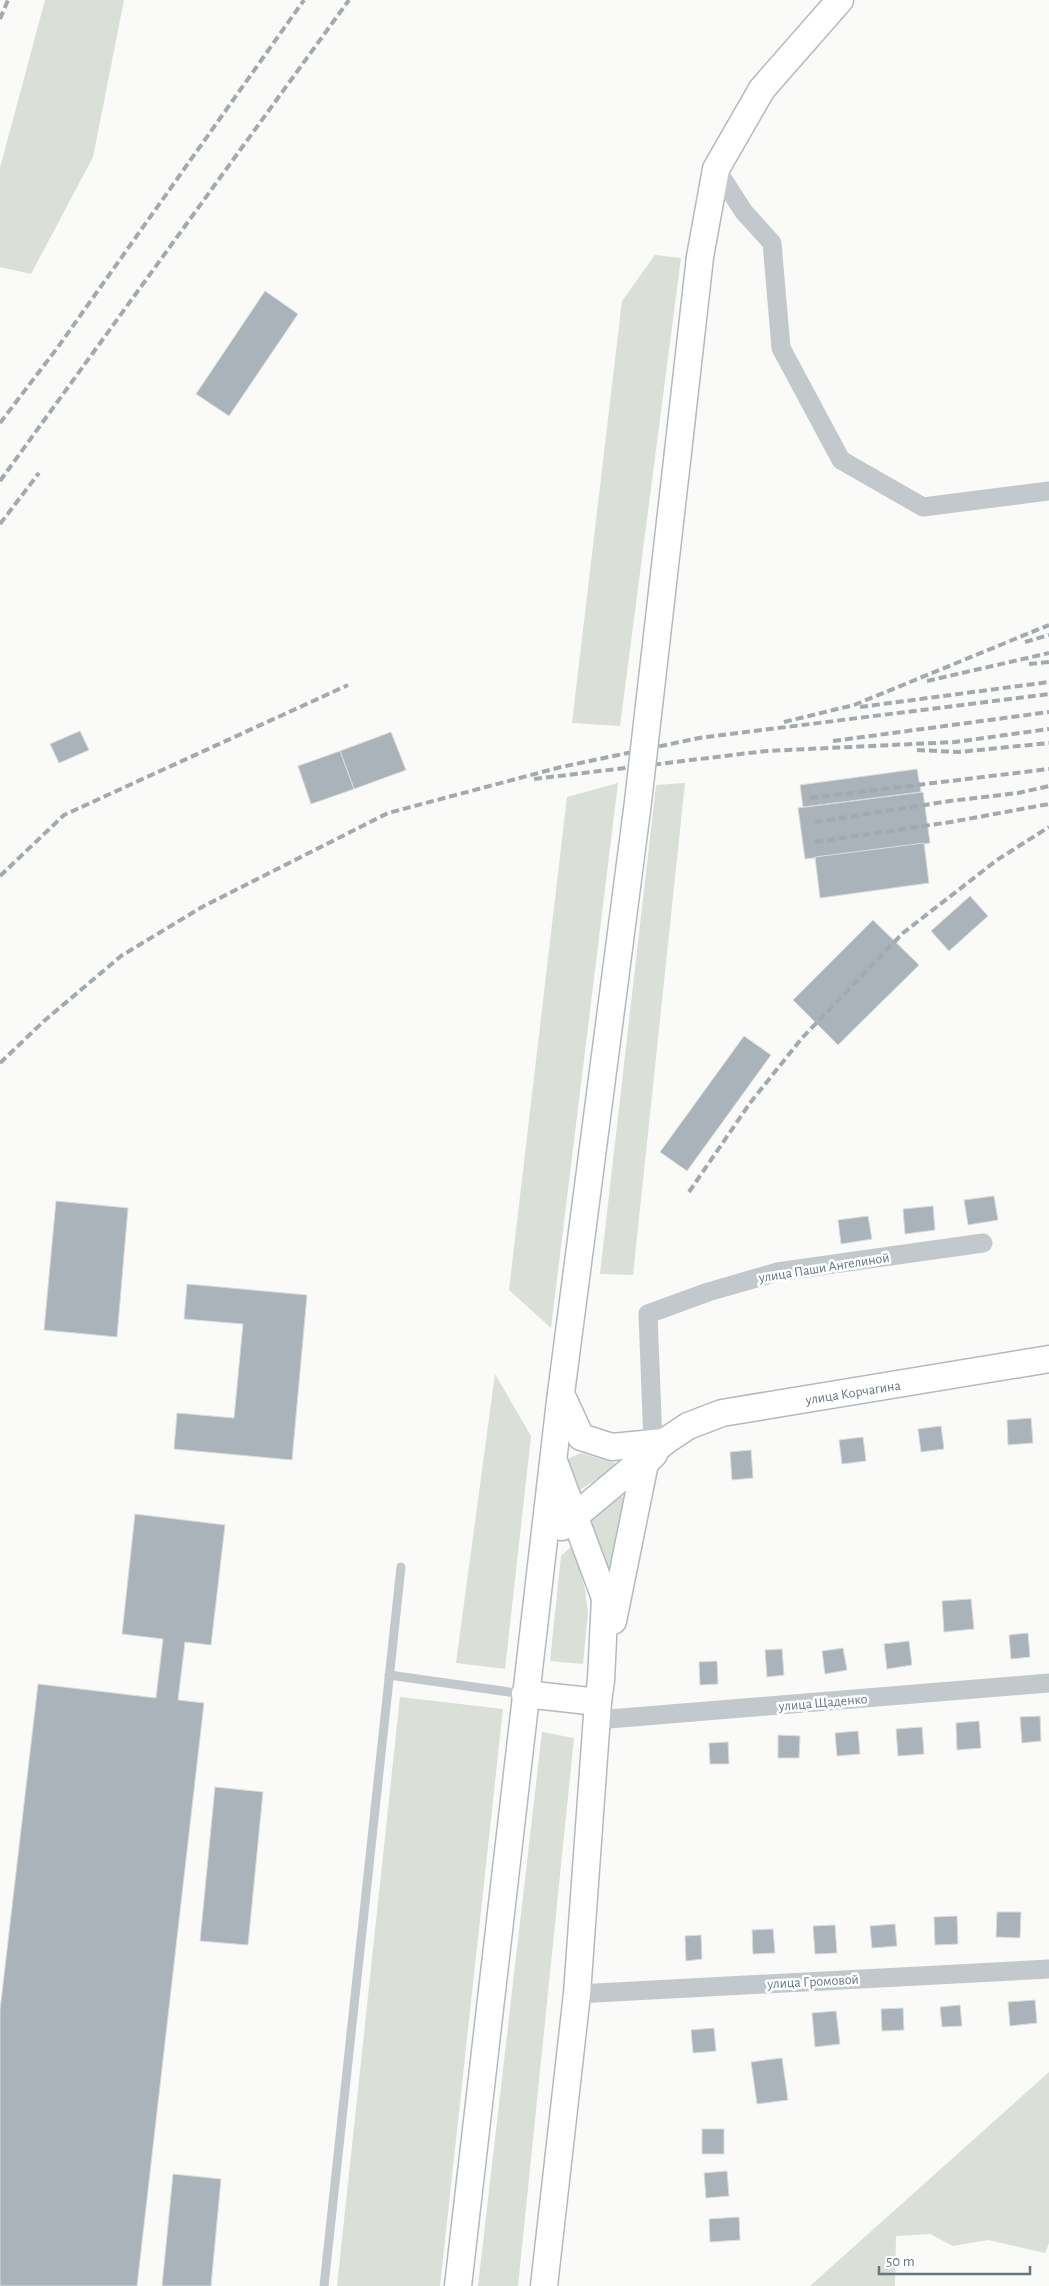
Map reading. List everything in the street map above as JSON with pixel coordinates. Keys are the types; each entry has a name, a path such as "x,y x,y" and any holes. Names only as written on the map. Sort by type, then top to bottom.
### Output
{"main road":[{"path":"458,2286 543,1542 638,802 700,257 716,169 762,89 840,0"},
{"name":"улица Корчагина","path":"659,1442 688,1426 722,1413 1049,1359"},
{"path":"561,1394 581,1436 612,1447 659,1442"},
{"path":"543,1542 659,1442"},
{"path":"599,1701 645,1464 659,1442"},
{"path":"544,2286 577,1994 605,1598 553,1459"},
{"path":"525,1694 599,1701"}],"street":[{"path":"716,169 744,212 772,244 781,348 841,460 923,507 1049,491"},
{"name":"улица Паши Ангелиной","path":"659,1442 648,1314 708,1292 777,1272 983,1243"},
{"name":"улица Щаденко","path":"599,1701 1049,1683"},
{"name":"улица Громовой","path":"577,1994 1049,1969"}],"lane":[{"path":"324,2286 401,1566"},
{"path":"390,1675 525,1694"}],"shaded area":[{"path":"45,0 124,0 93,157 31,274 0,267 0,168"},
{"path":"655,255 681,258 620,726 572,723 622,301"},
{"path":"618,783 551,1328 509,1290 567,797"},
{"path":"685,783 633,1275 600,1274 656,785"},
{"path":"495,1374 531,1436 505,1669 456,1663"},
{"path":"581,1453 619,1464 580,1490 568,1459"},
{"path":"627,1496 609,1584 590,1522 620,1497"},
{"path":"574,1544 585,1590 588,1613 583,1664 550,1661 561,1556"},
{"path":"400,1697 503,1709 440,2286 337,2286"},
{"path":"542,1732 574,1738 518,2286 478,2286"},
{"path":"1049,2072 1049,2243 1045,2253 988,2240 953,2246 930,2234 896,2236 895,2286 810,2286"}],"building":[{"path":"265,291 298,314 229,416 196,394"},
{"path":"80,731 89,750 59,763 50,744"},
{"path":"391,732 406,770 354,789 340,751"},
{"path":"340,751 354,789 311,804 298,766"},
{"path":"917,769 921,792 803,807 800,785"},
{"path":"923,792 930,843 805,859 798,808"},
{"path":"924,843 929,883 820,898 815,857"},
{"path":"970,896 988,916 949,951 931,931"},
{"path":"873,920 919,965 838,1045 793,1000"},
{"path":"744,1036 771,1055 687,1171 660,1152"},
{"path":"994,1196 998,1220 968,1225 964,1200"},
{"path":"56,1201 128,1208 117,1337 44,1330"},
{"path":"933,1206 935,1230 905,1234 903,1209"},
{"path":"868,1216 872,1239 841,1244 838,1220"},
{"path":"187,1284 307,1295 292,1460 174,1449 177,1413 234,1418 243,1324 184,1319"},
{"path":"1031,1418 1033,1443 1008,1445 1007,1420"},
{"path":"941,1426 944,1449 921,1452 918,1429"},
{"path":"863,1437 866,1461 842,1464 839,1440"},
{"path":"751,1450 753,1478 732,1480 730,1452"},
{"path":"135,1514 225,1525 211,1645 185,1642 178,1700 204,1703 137,2286 0,2286 0,2010 38,1684 156,1698 163,1639 122,1634"},
{"path":"971,1599 974,1629 944,1632 942,1601"},
{"path":"1028,1633 1030,1657 1011,1659 1009,1635"},
{"path":"909,1641 912,1665 887,1669 884,1644"},
{"path":"843,1648 847,1670 825,1674 822,1651"},
{"path":"782,1649 784,1675 767,1677 765,1650"},
{"path":"717,1661 718,1684 700,1685 699,1662"},
{"path":"1040,1716 1041,1741 1022,1743 1020,1717"},
{"path":"979,1721 981,1748 957,1750 956,1723"},
{"path":"922,1727 924,1754 898,1756 896,1729"},
{"path":"858,1731 860,1754 837,1756 835,1733"},
{"path":"778,1735 800,1736 799,1758 778,1758"},
{"path":"728,1742 729,1764 710,1764 709,1743"},
{"path":"215,1787 263,1792 248,1945 200,1941"},
{"path":"997,1912 1021,1912 1020,1938 996,1937"},
{"path":"957,1916 958,1944 935,1945 934,1917"},
{"path":"895,1924 897,1946 872,1948 870,1926"},
{"path":"835,1925 837,1953 815,1954 813,1926"},
{"path":"773,1929 775,1953 753,1954 752,1930"},
{"path":"701,1935 702,1959 686,1961 685,1936"},
{"path":"1035,2000 1037,2023 1010,2026 1008,2002"},
{"path":"960,2005 962,2026 942,2027 940,2007"},
{"path":"903,2008 904,2030 882,2031 881,2009"},
{"path":"836,2011 840,2044 815,2047 812,2013"},
{"path":"714,2028 716,2051 693,2053 691,2030"},
{"path":"782,2058 788,2100 757,2104 751,2062"},
{"path":"702,2129 724,2129 724,2154 702,2154"},
{"path":"727,2171 729,2196 706,2198 704,2173"},
{"path":"173,2174 221,2179 211,2286 162,2286"},
{"path":"739,2217 740,2240 710,2242 709,2219"}],"railway":[{"path":"0,19 8,0"},
{"path":"0,423 58,347 304,0"},
{"path":"0,481 349,0"},
{"path":"0,524 39,473"},
{"path":"784,722 854,705 1049,625"},
{"path":"1025,642 1049,635"},
{"path":"927,681 1049,653"},
{"path":"1029,664 1049,662"},
{"path":"860,707 1049,682"},
{"path":"0,876 64,815 348,685"},
{"path":"0,1063 44,1021 121,956 202,907 388,813 561,767 699,738 1049,694"},
{"path":"833,741 1049,712"},
{"path":"534,779 766,751 955,742 1049,729"},
{"path":"917,750 959,752 1049,743"},
{"path":"810,798 1049,769"},
{"path":"815,822 950,801 1018,793 1049,786"},
{"path":"815,842 951,822 1049,804"},
{"path":"689,1192 750,1103 802,1038 903,933 997,860 1049,827"}]}
